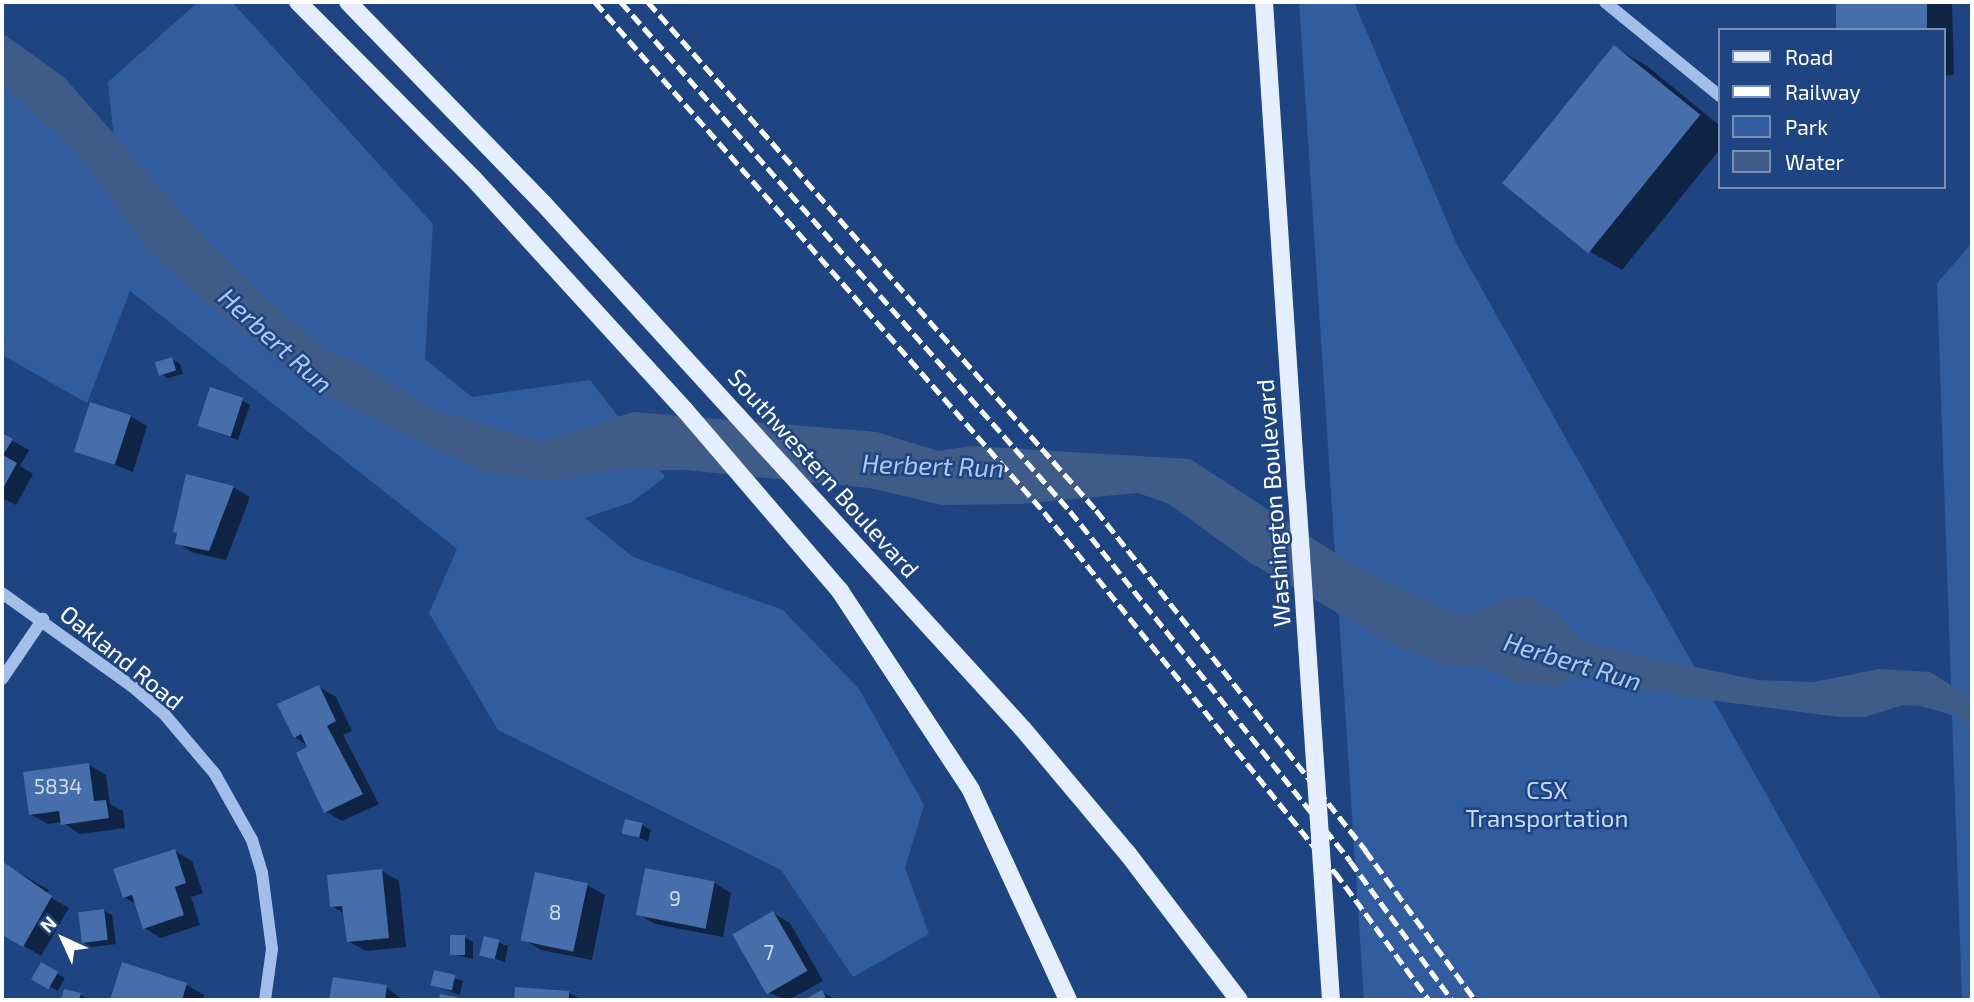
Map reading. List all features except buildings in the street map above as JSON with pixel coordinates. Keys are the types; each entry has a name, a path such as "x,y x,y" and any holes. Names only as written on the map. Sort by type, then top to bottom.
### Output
{"main road":[{"path":"298,2 472,177 684,409 839,591 971,790 1068,1000"},
{"name":"Southwestern Boulevard","path":"348,2 496,153 736,412 1031,739 1128,853 1239,1000"},
{"name":"Washington Boulevard","path":"1264,2 1331,1000"}],"street":[{"path":"1605,2 1718,94"},
{"name":"Oakland Road","path":"2,593 43,619 165,715 215,774 252,840 269,911 272,949 265,1000"},
{"path":"2,679 43,619"}],"green space":[{"path":"198,2 232,2 433,224 425,359 472,397 590,380 665,477 632,502 585,518 633,557 783,610 859,689 924,805 905,868 929,934 853,977 781,870 498,730 429,613 457,549 130,291 87,403 2,355 2,54 115,149 108,82"},
{"name":"CSX Transportation","path":"1299,2 1354,2 1457,245 1882,1000 1364,1000"},
{"path":"1972,243 1972,1000 1962,1000 1937,283"}],"water":[{"path":"2,33 64,77 213,247 273,305 332,353 363,365 432,409 542,441 633,412 877,432 938,451 970,446 1190,459 1357,567 1452,612 1472,613 1513,595 1531,597 1559,615 1580,639 1603,648 1757,680 1814,682 1879,669 1930,672 1972,698 1972,729 1956,716 1920,706 1903,705 1865,717 1839,717 1686,697 1609,675 1573,677 1558,687 1519,684 1478,665 1448,667 1390,643 1249,562 1169,504 1138,493 1020,504 942,505 869,488 685,470 613,470 554,481 486,473 323,395 200,298 148,250 76,152 2,84"}],"waterway":[{"name":"Herbert Run","path":"1613,674 1637,685 1662,686"}],"railway":[{"path":"595,2 1044,512 1335,872 1429,1000"},
{"path":"621,2 1070,511 1350,861 1452,1000"},
{"path":"648,2 1096,510 1365,850 1475,1000"}]}
